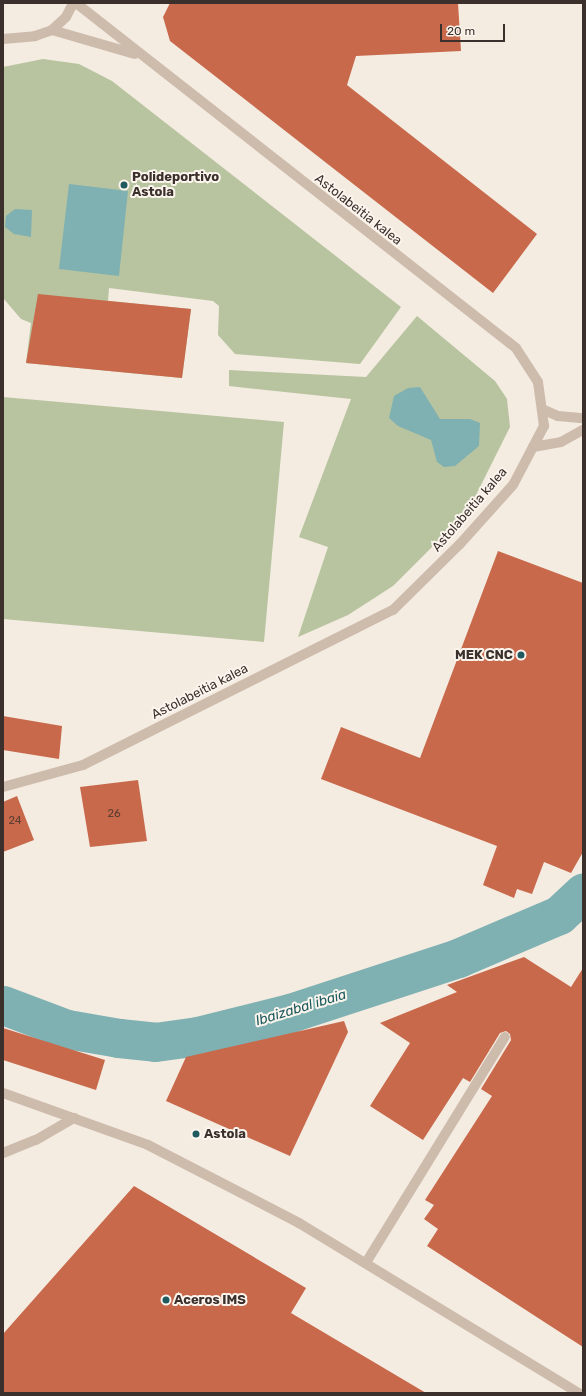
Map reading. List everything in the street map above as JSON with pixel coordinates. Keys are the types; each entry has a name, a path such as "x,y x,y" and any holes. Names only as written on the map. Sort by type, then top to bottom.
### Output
{"street":[{"path":"3,48 16,40 52,30 66,17 74,3"},
{"name":"Astolabeitia kalea","path":"3,787 82,766 393,610 460,544 513,485 544,426 538,382 516,348 139,56 74,3"},
{"name":"Astolabeitia kalea","path":"52,30 139,56"},
{"path":"3,39 16,40"},
{"path":"542,409 558,416 583,418"},
{"path":"533,447 561,442 583,430"},
{"path":"367,1261 505,1037"},
{"path":"3,1093 148,1145 367,1261 580,1393"},
{"path":"3,1153 36,1140 74,1118"}],"green space":[{"name":"Polideportivo Astola","path":"43,59 79,64 112,81 401,307 360,364 235,354 218,335 219,306 213,301 109,288 108,301 191,309 182,378 26,363 31,323 21,319 3,298 3,67"},
{"path":"417,316 495,381 507,399 510,427 469,509 393,586 348,615 298,637 328,547 299,537 351,399 229,386 229,370 366,377"},
{"path":"3,397 284,422 264,642 3,619"}],"water":[{"path":"69,184 128,191 119,276 59,269"},
{"path":"15,209 32,210 31,237 14,234 5,227 6,216"},
{"path":"420,387 440,419 470,419 480,423 479,446 455,466 444,467 437,462 431,440 398,426 389,418 394,396 408,388"}],"building":[{"path":"170,3 458,3 461,51 356,56 347,85 537,234 493,293 170,41 163,17"},
{"path":"38,294 191,309 182,378 26,363"},
{"name":"MEK CNC","path":"498,551 583,583 583,852 571,873 544,862 532,894 517,889 514,898 483,885 497,846 321,779 341,727 420,758"},
{"path":"3,716 62,726 59,759 3,750"},
{"path":"138,780 147,841 90,847 80,787"},
{"path":"17,796 34,840 3,852 3,802"},
{"path":"524,957 571,987 583,968 583,1347 427,1246 438,1229 424,1219 434,1205 425,1200 492,1096 481,1089 511,1040 510,1034 506,1031 500,1033 470,1082 463,1078 423,1140 370,1106 410,1043 380,1023 457,992 447,985"},
{"path":"344,1021 348,1032 290,1156 166,1101 186,1057"},
{"path":"3,1028 105,1060 96,1090 3,1060"},
{"name":"Aceros IMS","path":"134,1186 306,1288 291,1313 426,1393 3,1393 3,1334"}],"waterway":[{"name":"Ibaizabal ibaia","path":"3,1005 67,1029 119,1038 155,1042 198,1036 290,1013 458,958 559,915 583,893"}],"place":[{"name":"Polideportivo Astola","path":"124,185"},
{"name":"MEK CNC","path":"521,655"},
{"name":"Astola","path":"196,1134"},
{"name":"Aceros IMS","path":"166,1300"}]}
